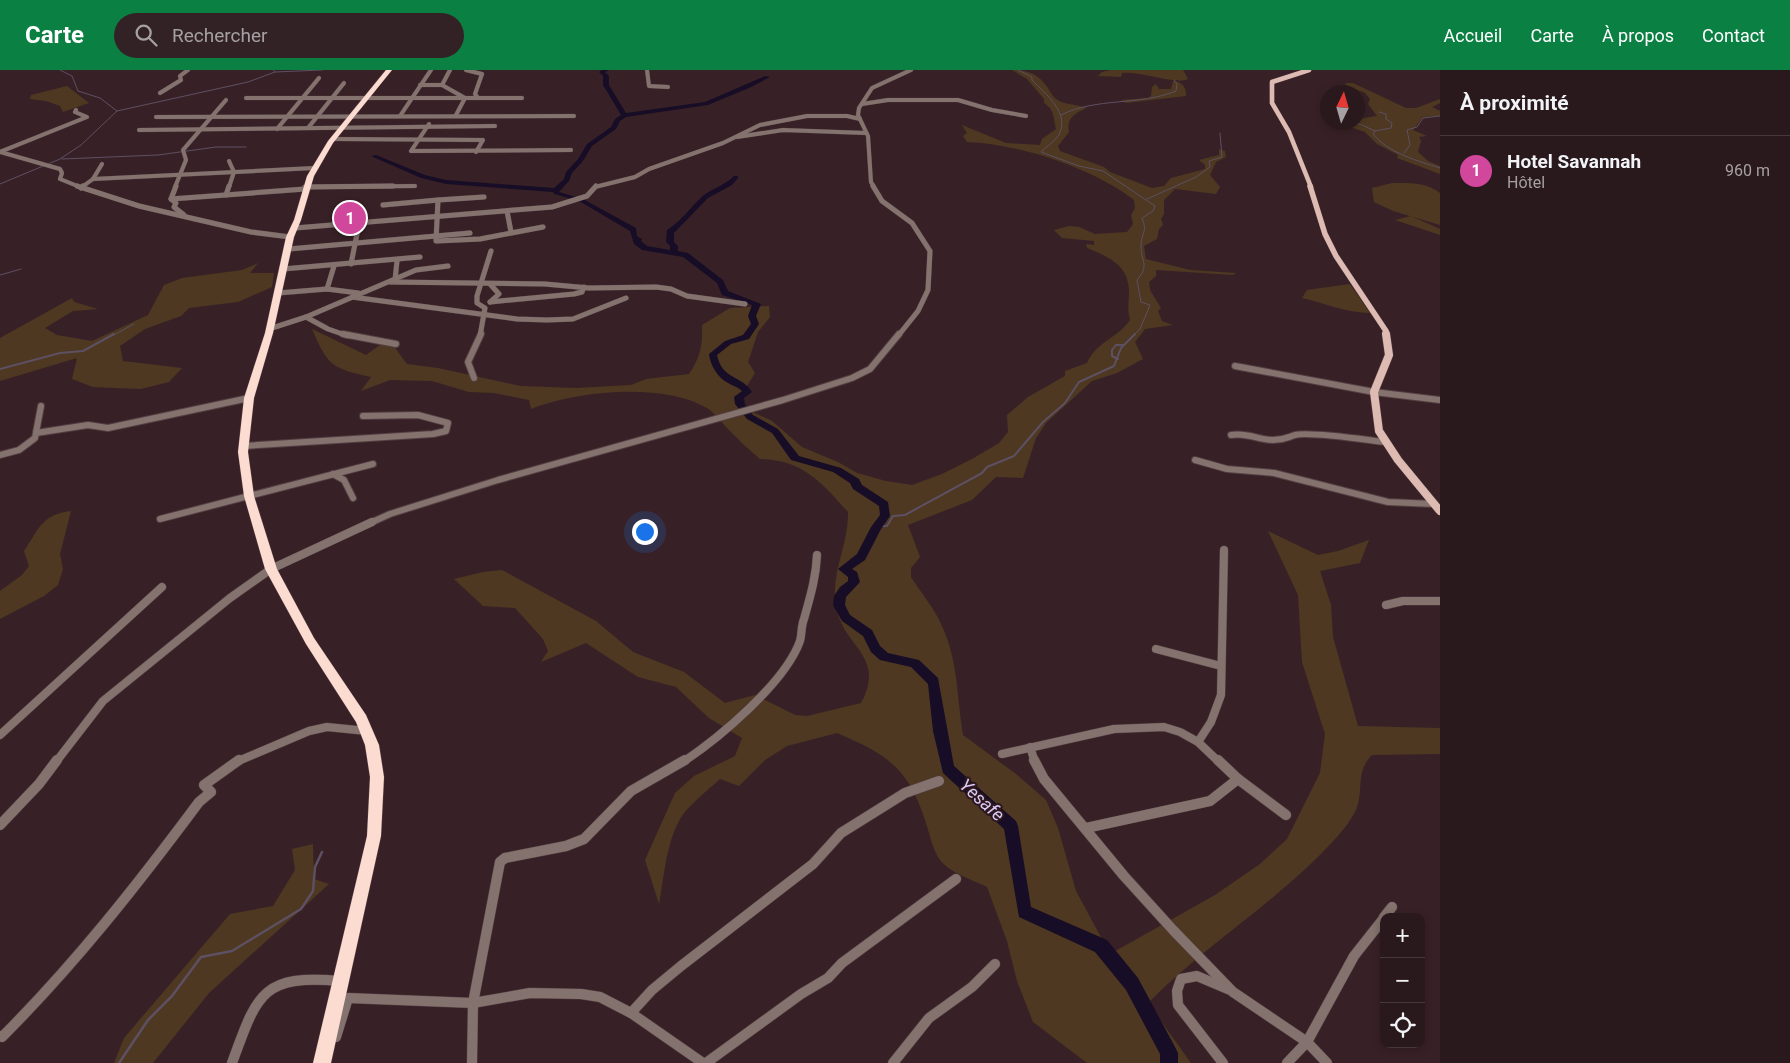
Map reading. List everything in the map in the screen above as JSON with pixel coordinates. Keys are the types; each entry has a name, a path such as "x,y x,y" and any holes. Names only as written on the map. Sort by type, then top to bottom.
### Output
{"highway":[{"path":"322,1063 374,836 377,777 368,732 306,633 271,570 249,496 244,446 249,398 269,329 305,188 314,168 334,139 389,70"}],"main road":[{"path":"1309,70 1282,77 1272,82 1272,103 1289,132 1307,175 1325,234 1336,256 1386,331 1389,355 1383,374 1374,392 1379,431 1385,442 1440,511"}],"street":[{"path":"160,93 176,85 181,80 180,76 188,70"},
{"path":"400,116 431,70"},
{"path":"442,85 450,70"},
{"path":"466,70 482,74 475,94 478,98"},
{"path":"647,70 649,86 668,87"},
{"path":"0,826 39,784 103,701 230,598 271,570 399,512 498,480 745,411 852,378 870,369 918,311 928,290 930,251 912,223 882,201 871,182 866,133 858,115 862,104 872,88 911,70"},
{"path":"277,128 318,78"},
{"path":"308,128 344,83"},
{"path":"420,85 442,85 465,98"},
{"path":"246,98 522,98"},
{"path":"456,115 465,98"},
{"path":"171,200 186,160 182,150 214,116 226,100"},
{"path":"862,104 888,100 958,100 992,110 1026,116"},
{"path":"0,152 87,117 75,112 76,110"},
{"path":"434,115 411,150 476,152 481,150 571,150"},
{"path":"156,117 574,116"},
{"path":"0,152 60,169 62,173 60,179 81,188 139,206 251,232 293,233 359,224 552,207 587,196 596,186 635,177 760,125 807,116 847,116 860,119"},
{"path":"139,130 495,126"},
{"path":"734,137 783,130 866,133"},
{"path":"334,139 483,140 476,152"},
{"path":"226,195 234,172 229,161"},
{"path":"81,188 93,179 102,164"},
{"path":"93,179 182,173 314,168"},
{"path":"171,200 305,188 415,186"},
{"path":"383,205 484,197"},
{"path":"171,200 176,203 174,207 186,216"},
{"path":"438,200 436,241 480,239 543,227"},
{"path":"507,212 511,232"},
{"path":"351,264 359,224"},
{"path":"289,249 470,233"},
{"path":"474,378 468,362 482,332 485,314 483,305 476,301 479,284 487,269 491,251"},
{"path":"283,270 397,261 420,257"},
{"path":"393,281 397,261"},
{"path":"327,289 334,266"},
{"path":"269,329 306,317 358,293 393,281 416,270 448,266"},
{"path":"393,281 545,284 584,287 656,287 672,289 687,296 745,304"},
{"path":"490,284 499,294 490,302"},
{"path":"483,305 490,302 574,294 582,292 584,287"},
{"path":"278,293 327,289 358,293"},
{"path":"352,297 517,319 559,320 573,319 626,298"},
{"path":"306,317 320,326 347,337 396,344"},
{"path":"1235,366 1374,392 1440,400"},
{"path":"36,432 88,425 108,428 249,398"},
{"path":"0,456 19,450 35,438 41,406"},
{"path":"244,446 376,436 433,434 446,430 449,426 448,422 440,419 409,415 363,416"},
{"path":"1231,435 1243,433 1270,440 1287,440 1295,435 1308,435 1385,442"},
{"path":"1195,460 1227,469 1274,473 1388,502 1434,504"},
{"path":"160,519 373,464"},
{"path":"333,474 344,480 353,498"},
{"path":"1198,742 1211,722 1221,695 1224,550"},
{"path":"472,1063 472,1003 500,862 505,858 566,846 584,839 599,826 631,791 670,770 710,744 778,678 791,658 800,641 803,620 810,602 816,573 817,555"},
{"path":"0,735 162,586"},
{"path":"1386,605 1403,602 1440,601"},
{"path":"1156,649 1221,666"},
{"path":"0,1036 2,1037 39,1002 124,902 199,802 210,792 204,785 236,761 309,731 327,727 368,732"},
{"path":"1002,754 1030,746 1114,730 1150,727 1180,732 1198,742 1238,779 1286,815"},
{"path":"1030,746 1033,758 1044,779 1124,876 1233,992"},
{"path":"1086,828 1210,801 1238,779"},
{"path":"631,1013 652,990 681,966 813,864 841,832 905,793 939,781"},
{"path":"329,1063 348,998 472,1003 530,992 581,994 600,997 631,1013 705,1063 801,994 828,978 842,963 956,879"},
{"path":"1387,913 1392,907"},
{"path":"1287,1063 1307,1042 1354,956 1380,922"},
{"path":"893,1063 929,1018 972,987 994,964"},
{"path":"1224,1063 1178,1005 1177,992 1181,979 1193,975 1233,992 1307,1042 1327,1063"},
{"path":"232,1063 254,1006 266,990 300,979 340,981"}],"shaded area":[{"path":"1012,70 1034,74 1059,101 1087,108 1075,114 1070,120 1069,132 1058,146 1060,151 1104,167 1110,172 1152,188 1164,186 1171,178 1205,169 1205,165 1199,160 1219,155 1219,149 1225,151 1226,157 1216,162 1210,175 1220,187 1216,194 1175,189 1164,200 1164,214 1161,219 1163,225 1159,229 1157,239 1144,246 1146,259 1190,270 1236,273 1233,275 1156,270 1156,276 1149,282 1150,290 1161,308 1158,311 1162,321 1173,325 1145,329 1135,342 1143,359 1117,373 1092,381 1046,423 1036,438 1023,478 996,477 972,500 908,525 920,557 911,568 911,577 936,613 947,639 954,666 963,735 1016,774 1046,800 1058,828 1076,891 1110,954 1215,895 1260,864 1287,839 1320,773 1325,734 1302,662 1298,595 1268,531 1318,555 1338,551 1369,540 1360,563 1320,571 1331,605 1333,637 1358,726 1440,728 1440,754 1372,755 1361,776 1358,805 1338,836 1267,903 1194,961 1148,1003 1191,1063 1087,1063 1033,1022 1017,981 1007,941 987,887 956,872 944,865 940,860 910,785 892,763 868,747 837,733 787,746 765,760 739,786 720,779 698,799 682,816 671,840 659,904 645,860 675,793 694,776 735,756 742,738 709,718 676,687 638,677 586,643 541,662 548,651 543,639 515,608 483,606 454,579 483,572 502,570 596,621 633,652 684,672 725,703 755,695 795,715 807,716 861,703 868,687 869,673 866,662 846,632 836,606 835,582 846,536 848,512 820,482 800,468 775,460 760,459 710,410 688,400 644,392 619,392 572,398 531,409 529,400 494,393 469,392 432,381 390,380 361,391 371,377 347,371 332,364 322,351 312,329 366,355 384,342 393,345 407,364 438,368 520,386 577,388 631,385 646,379 689,374 700,351 702,325 730,308 769,306 770,317 758,332 748,362 755,373 736,404 772,421 802,447 838,462 857,473 886,481 912,485 942,474 999,443 1008,432 1007,415 1028,397 1065,376 1065,371 1087,363 1102,344 1120,331 1130,320 1128,310 1129,287 1123,270 1113,261 1087,248 1086,244 1094,245 1094,241 1062,238 1054,230 1069,226 1079,227 1095,234 1127,232 1133,224 1131,215 1135,208 1134,200 1117,188 1077,168 1010,147 967,142 963,136 967,133 962,125 1006,143 1040,145 1042,139 1056,129 1052,111 1044,103 1044,99 1027,79"},
{"path":"1111,70 1183,70 1188,79 1174,80 1130,73 1122,73 1121,77 1098,76 1102,72"},
{"path":"1173,81 1183,85 1186,96 1126,103 1121,100 1148,98 1151,96 1152,87 1156,84 1159,89 1171,89"},
{"path":"1346,83 1353,83 1357,85 1345,85"},
{"path":"67,86 89,103 63,112 60,106 46,101 30,99 31,95"},
{"path":"1365,89 1406,108 1416,108 1440,99 1440,103 1432,107 1440,111 1440,116 1423,117 1413,130 1427,136 1419,137 1421,141 1418,152 1428,161 1440,166 1440,174 1397,158 1398,155 1377,144 1365,132 1359,130 1365,130 1365,118 1377,116 1368,104 1370,99 1365,93"},
{"path":"1392,183 1423,185 1440,193 1440,225 1393,211 1374,202 1372,188"},
{"path":"1411,216 1440,229 1440,235 1395,220"},
{"path":"258,263 250,273 274,273 272,287 238,302 189,308 181,316 145,329 120,346 123,361 182,368 169,382 141,389 93,387 72,379 77,358 0,381 0,338 72,298 74,302 98,309 73,311 45,328 57,335 92,341 148,315 164,285 182,278 242,270"},
{"path":"1350,284 1370,313 1344,310 1302,298 1307,290"},
{"path":"71,511 60,554 63,569 58,585 44,596 0,619 0,591 22,575 29,566 24,551 38,529 47,519 54,515"},
{"path":"313,844 314,879 329,884 209,993 153,1063 114,1063 124,1038 230,914 273,906 295,870 292,849"}],"waterway":[{"path":"60,70 72,76 78,91 100,98 117,111"},
{"path":"275,72 322,70"},
{"path":"606,70 602,72 606,76 606,85 624,115"},
{"path":"1018,70 1032,77 1032,80 1055,105 1062,120 1058,136 1041,152 1079,166 1103,171 1155,206 1153,211 1142,218 1144,230 1141,251 1144,267 1137,280 1141,302 1150,305 1140,329 1121,348 1117,358"},
{"path":"117,111 248,82 275,72"},
{"path":"624,115 706,104 767,77"},
{"path":"1061,115 1075,109 1103,103 1162,96 1176,91 1177,84 1174,80"},
{"path":"0,184 60,159 81,145 117,111"},
{"path":"1375,131 1391,128 1392,123 1386,119 1386,114 1379,112"},
{"path":"556,190 567,180 569,172 581,160 589,145 614,128 617,120 624,115"},
{"path":"1404,153 1410,145 1407,130 1417,127 1423,118 1440,116"},
{"path":"1365,126 1375,131"},
{"path":"1375,131 1373,134 1379,141 1395,151 1440,168"},
{"path":"1147,199 1196,177 1210,167 1209,161 1222,157 1220,133"},
{"path":"62,159 158,155 216,147 246,147"},
{"path":"374,156 423,177 446,182 556,190"},
{"path":"674,252 674,246 670,242 670,232 706,197 736,177"},
{"name":"Yesafe","path":"556,190 556,193 581,200 633,230 634,237 638,239 637,242 645,248 685,255 720,282 725,293 757,304 752,316 755,324 746,337 728,342 713,354 716,364 722,373 729,380 743,387 747,392 739,397 740,404 750,417 775,431 795,458 837,470 855,481 857,487 884,504 885,516 876,527 861,557 844,569 853,575 854,582 840,596 839,605 846,618 868,633 875,649 884,657 915,663 934,682 940,731 948,769 1011,826 1024,912 1101,946 1132,984 1169,1053 1169,1063"},
{"path":"0,275 21,269"},
{"path":"112,336 134,324"},
{"path":"0,369 60,353 83,351 114,334"},
{"path":"1117,358 1112,356 1112,350 1116,345 1123,345"},
{"path":"877,526 887,526 893,516 905,515 982,473 987,467 1014,456 1043,422 1065,403 1079,382 1114,366 1117,358"},
{"path":"119,1063 148,1020 172,996 201,957 232,951 301,909 313,891 315,867 322,852"}],"place":[{"name":"Hotel Savannah","path":"350,218"}]}
